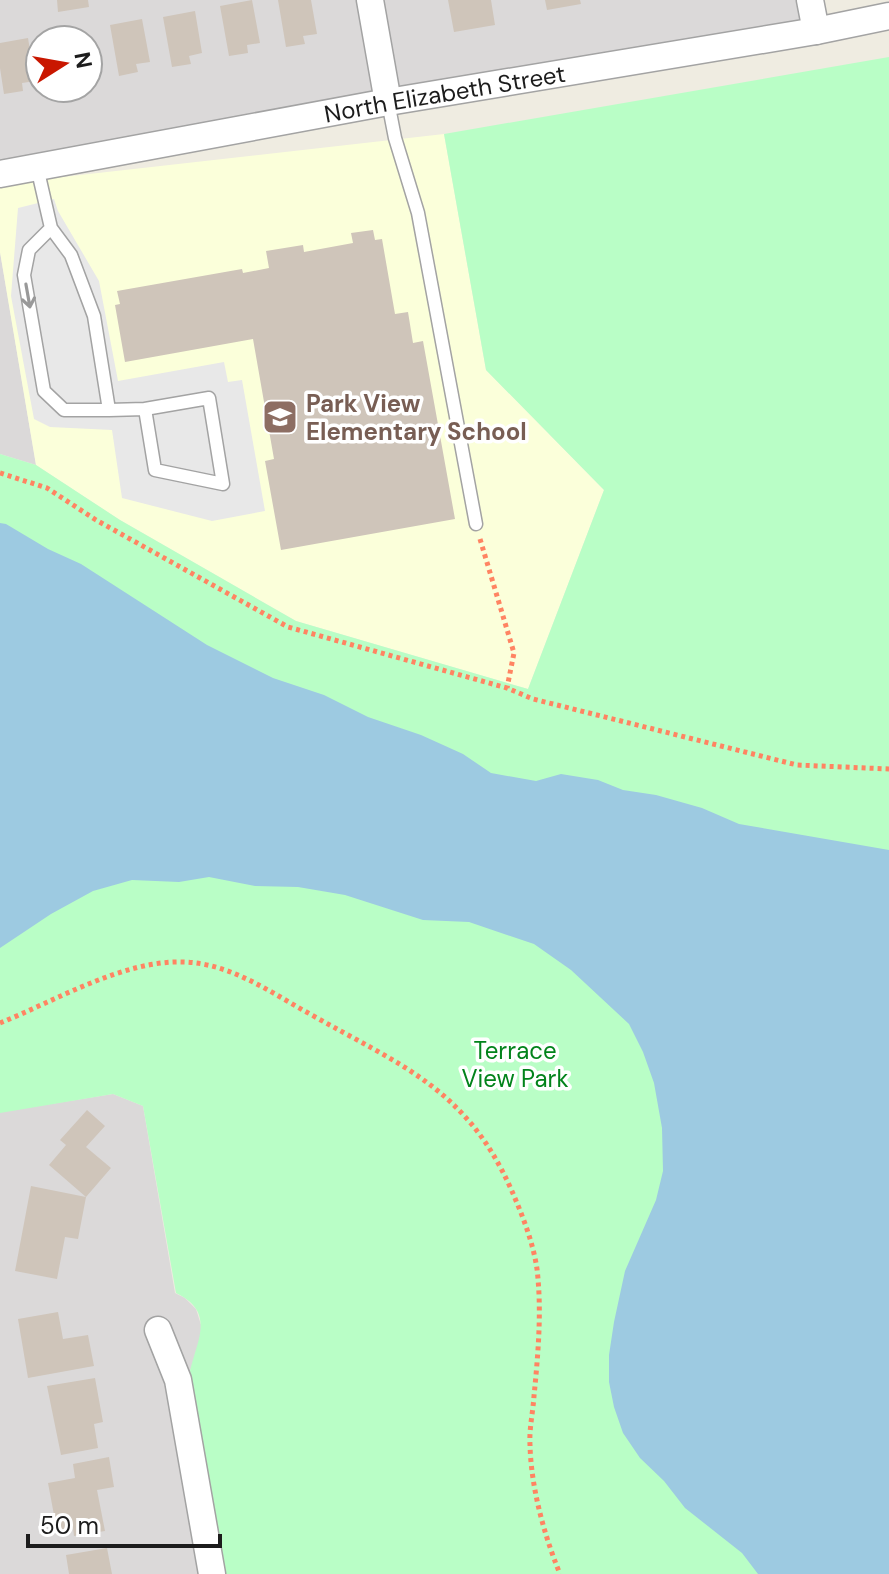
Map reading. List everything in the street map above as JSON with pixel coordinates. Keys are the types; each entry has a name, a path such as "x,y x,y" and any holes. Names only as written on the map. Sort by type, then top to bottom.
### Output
{"street":[{"path":"370,0 388,102"},
{"path":"810,0 816,31"},
{"name":"North Elizabeth Street","path":"0,174 388,102 816,31 889,16"},
{"path":"158,1330 178,1380 212,1574"}],"lane":[{"path":"388,102 395,138 418,213 476,524"},
{"path":"37,167 51,228 71,255 94,316 109,410"},
{"path":"51,228 29,250 24,275 44,391 64,410 145,409 209,398 223,484 155,470 145,409"}],"path":[{"path":"0,473 47,488 96,520 288,627 507,688 533,699 797,765 889,769"},
{"path":"476,524 514,653 507,688"},
{"path":"0,1023 125,972 180,962 206,964 221,967 268,991 410,1070 447,1096 484,1138 501,1168 527,1232 536,1268 539,1313 530,1444 541,1514 560,1574"}],"shaded area":[{"path":"0,0 801,0 805,20 0,160"},
{"name":"Park View Elementary School","path":"444,134 486,370 604,490 528,689 296,621 120,520 36,465 0,252 0,184"},
{"path":"54,199 99,281 118,381 224,362 228,382 242,380 265,511 212,521 122,498 112,430 50,427 34,419 11,296 18,208"},
{"path":"0,252 36,465 0,454"},
{"path":"113,1094 143,1106 175,1293 196,1309 202,1328 200,1345 190,1371 226,1574 0,1574 0,1112"}],"green space":[{"name":"Terrace View Park","path":"889,57 889,1574 226,1574 190,1371 201,1328 200,1318 196,1309 176,1293 143,1106 113,1094 0,1113 0,454 36,465 120,520 296,621 528,689 604,490 486,370 444,134"}],"water":[{"path":"0,523 81,564 207,645 273,678 324,695 368,717 421,735 463,754 491,773 536,781 561,774 598,780 623,790 656,795 702,808 739,824 889,850 889,1574 758,1574 742,1553 685,1508 664,1481 640,1458 623,1433 609,1382 609,1355 625,1271 656,1200 663,1171 662,1128 654,1083 629,1024 571,970 534,944 469,922 423,920 345,895 298,887 255,886 209,877 179,882 132,880 93,891 0,948"}],"building":[{"path":"57,0 88,0 89,7 58,12"},
{"path":"252,0 260,43 247,45 248,53 229,56 220,6"},
{"path":"278,0 311,0 317,34 303,36 305,44 286,47"},
{"path":"448,0 491,0 495,25 454,32"},
{"path":"545,0 580,0 581,4 547,10"},
{"path":"195,11 202,53 189,56 191,64 172,67 163,17"},
{"path":"142,19 150,62 136,64 138,72 119,76 110,25"},
{"path":"24,39 23,91 4,94 0,43"},
{"path":"373,230 375,240 382,239 395,314 408,312 413,343 423,341 455,519 281,550 265,461 274,459 253,339 125,362 115,305 120,304 117,291 242,269 243,273 269,268 266,251 303,245 304,252 353,243 351,233"},
{"path":"87,1110 105,1126 86,1147 111,1168 86,1197 49,1165 66,1145 60,1140"},
{"path":"31,1186 86,1197 78,1239 65,1237 57,1279 15,1271"},
{"path":"58,1312 63,1339 88,1335 94,1366 28,1378 18,1319"},
{"path":"95,1378 103,1422 94,1424 98,1448 61,1455 47,1386"},
{"path":"109,1457 114,1487 97,1490 105,1531 74,1536 73,1528 57,1531 48,1483 75,1478 73,1464"},
{"path":"107,1548 112,1574 69,1574 66,1555"}],"place":[{"name":"Park View Elementary School","path":"280,417"}]}
